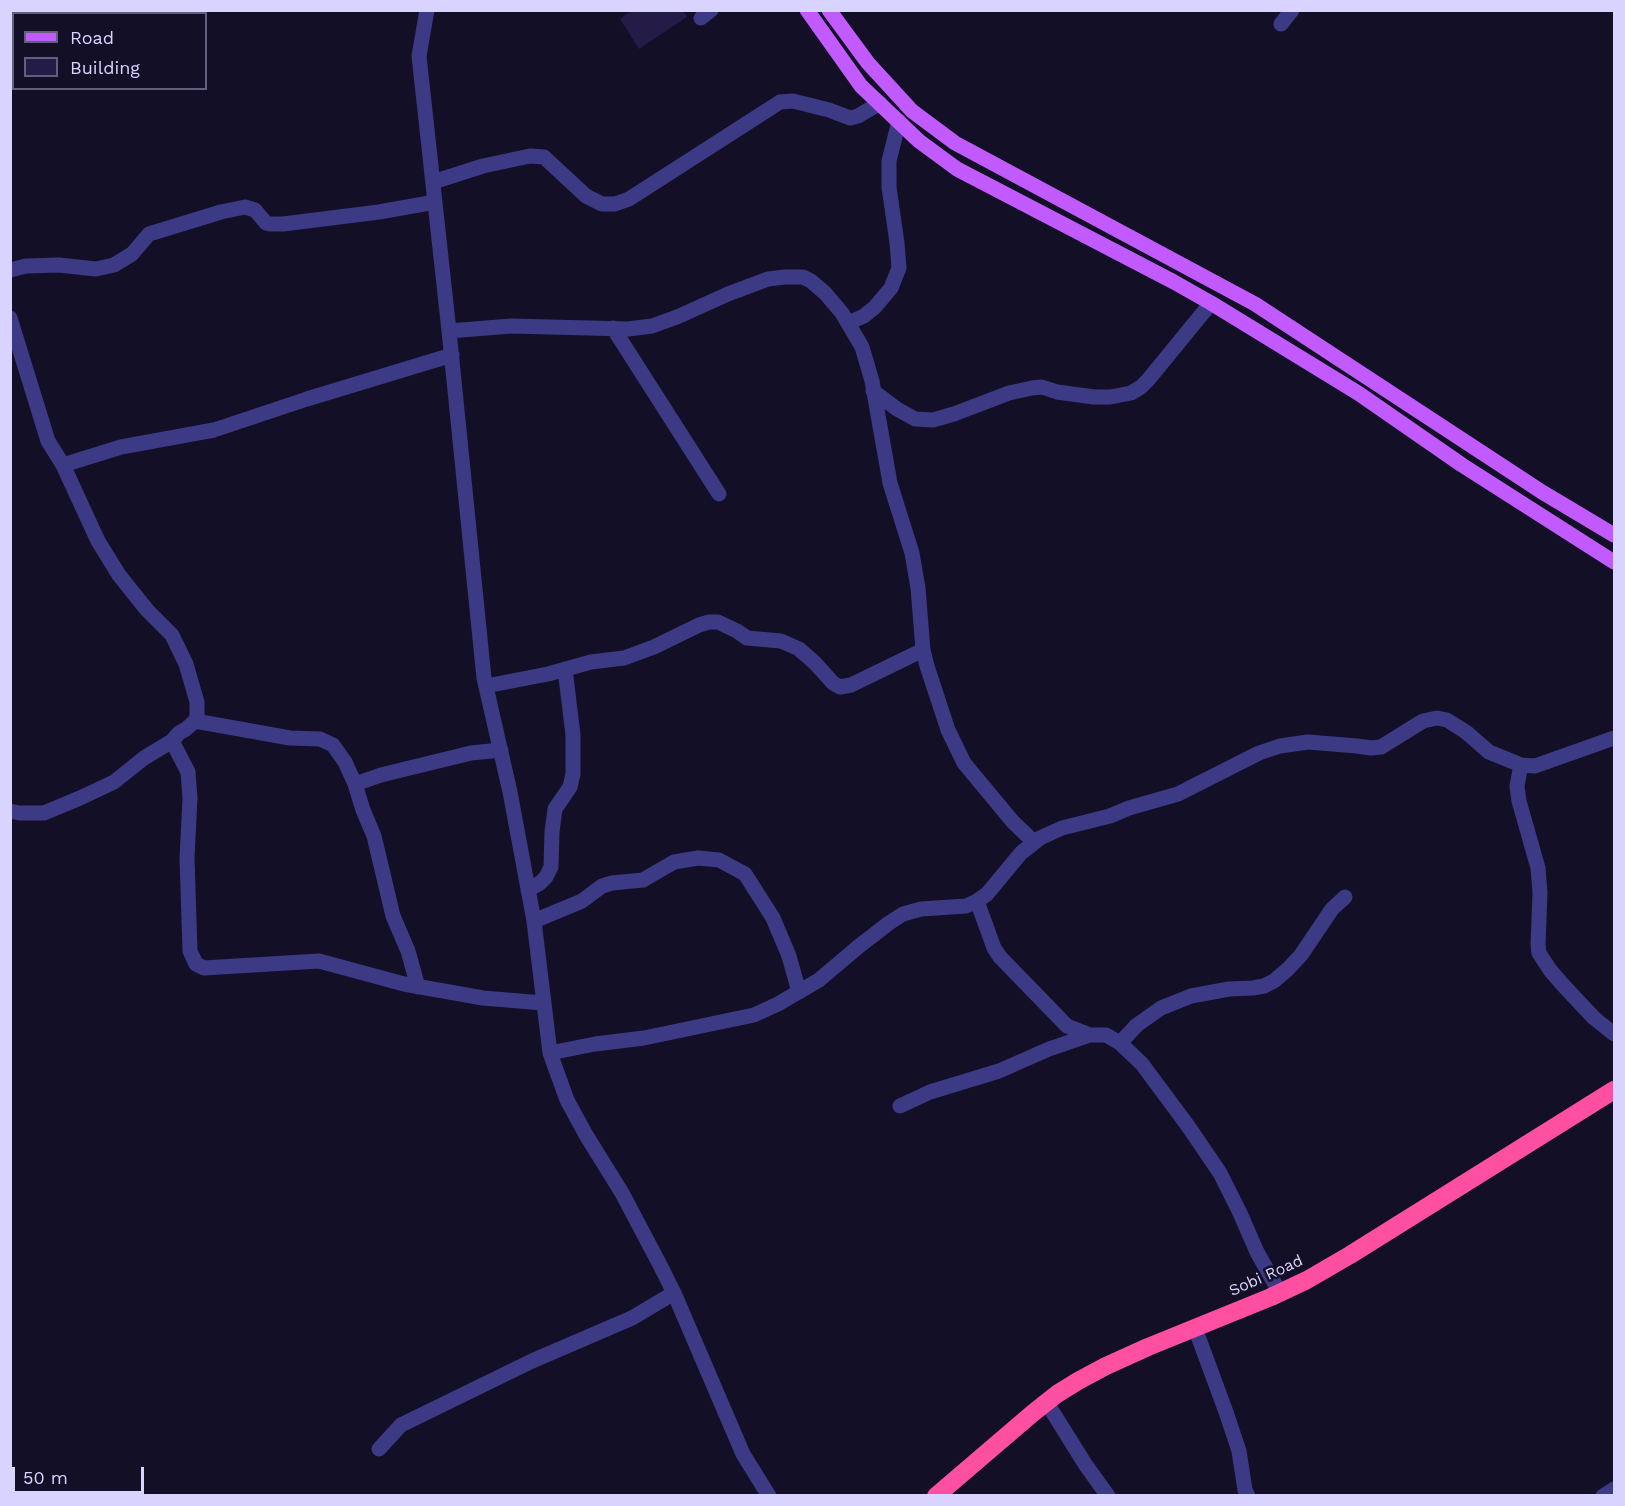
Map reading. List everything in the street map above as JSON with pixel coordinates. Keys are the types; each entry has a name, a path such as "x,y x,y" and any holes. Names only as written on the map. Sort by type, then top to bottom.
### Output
{"highway":[{"name":"Sobi Road","path":"936,1496 1047,1402 1078,1381 1106,1366 1280,1293 1350,1256 1614,1090"}],"main road":[{"path":"807,10 861,86 919,141 957,169 1211,303 1358,393 1462,465 1614,562"},
{"path":"829,10 868,63 912,111 955,143 1255,304 1542,492 1614,535"}],"street":[{"path":"426,10 419,56 486,686 501,750 534,921 550,1053 567,1100 622,1193 674,1293 743,1454 769,1496"},
{"path":"1281,24 1292,10"},
{"path":"433,182 483,166 530,156 544,157 586,196 602,204 615,204 629,199 780,102 793,101 830,110 850,118 880,104"},
{"path":"848,323 864,316 874,307 891,288 899,268 889,187 889,161 899,121"},
{"path":"10,270 26,266 58,265 96,269 114,265 132,254 149,234 245,207 255,210 266,223 284,224 379,212 435,202"},
{"path":"449,331 511,326 628,329 652,326 768,279 785,277 811,281 831,300 862,347 873,391 890,483 912,553 918,588 923,650 948,730 964,763 1013,822 1034,842"},
{"path":"873,391 915,419 933,420 1009,393 1032,388 1042,387 1057,392 1094,397 1131,393 1148,380 1211,303"},
{"path":"10,318 48,441 63,465 98,541 119,575 147,610 172,635 186,664 197,702 195,721 172,741 144,758 114,782 44,813 10,811"},
{"path":"613,328 719,494"},
{"path":"63,465 120,447 213,430 452,355"},
{"path":"486,686 591,662 624,658 709,622 718,622 747,638 781,641 799,649 833,683 840,687 851,685 923,650"},
{"path":"528,890 546,878 551,867 555,809 570,787 573,774 573,735 565,669"},
{"path":"550,1053 644,1038 754,1015 819,980 858,947 903,914 921,909 966,906 977,901 987,894 1021,853 1040,838 1062,828 1110,816 1178,794 1259,753 1280,746 1308,742 1381,747 1424,721 1437,718 1447,720 1489,752 1521,765 1535,766 1614,738"},
{"path":"195,721 290,738 320,740 333,745 345,762 355,784 374,836 393,916 408,951 418,987"},
{"path":"172,741 188,772 190,798 187,858 190,951 196,964 204,968 319,962 418,987 483,998 543,1003"},
{"path":"355,784 381,775 471,753 501,750"},
{"path":"1521,765 1517,786 1519,801 1538,868 1539,953 1550,970 1577,1000 1614,1034"},
{"path":"534,921 582,901 602,886 643,880 674,862 698,858 719,860 745,874 773,918 789,956 799,992"},
{"path":"1120,1042 1137,1025 1161,1008 1191,996 1229,989 1253,988 1274,981 1301,955 1332,909 1345,897"},
{"path":"977,901 994,948 1000,957 1066,1026 1090,1035"},
{"path":"900,1106 930,1092 999,1071 1090,1035 1106,1035 1120,1042 1142,1064 1220,1173 1257,1252 1280,1293"},
{"path":"380,1449 402,1425 532,1361 632,1318 674,1293"},
{"path":"1195,1328 1239,1451 1248,1496"},
{"path":"1047,1402 1085,1464 1108,1496"},
{"path":"1603,1496 1614,1489"}],"building":[{"path":"632,10 683,10 687,17 639,49 620,19"}]}
